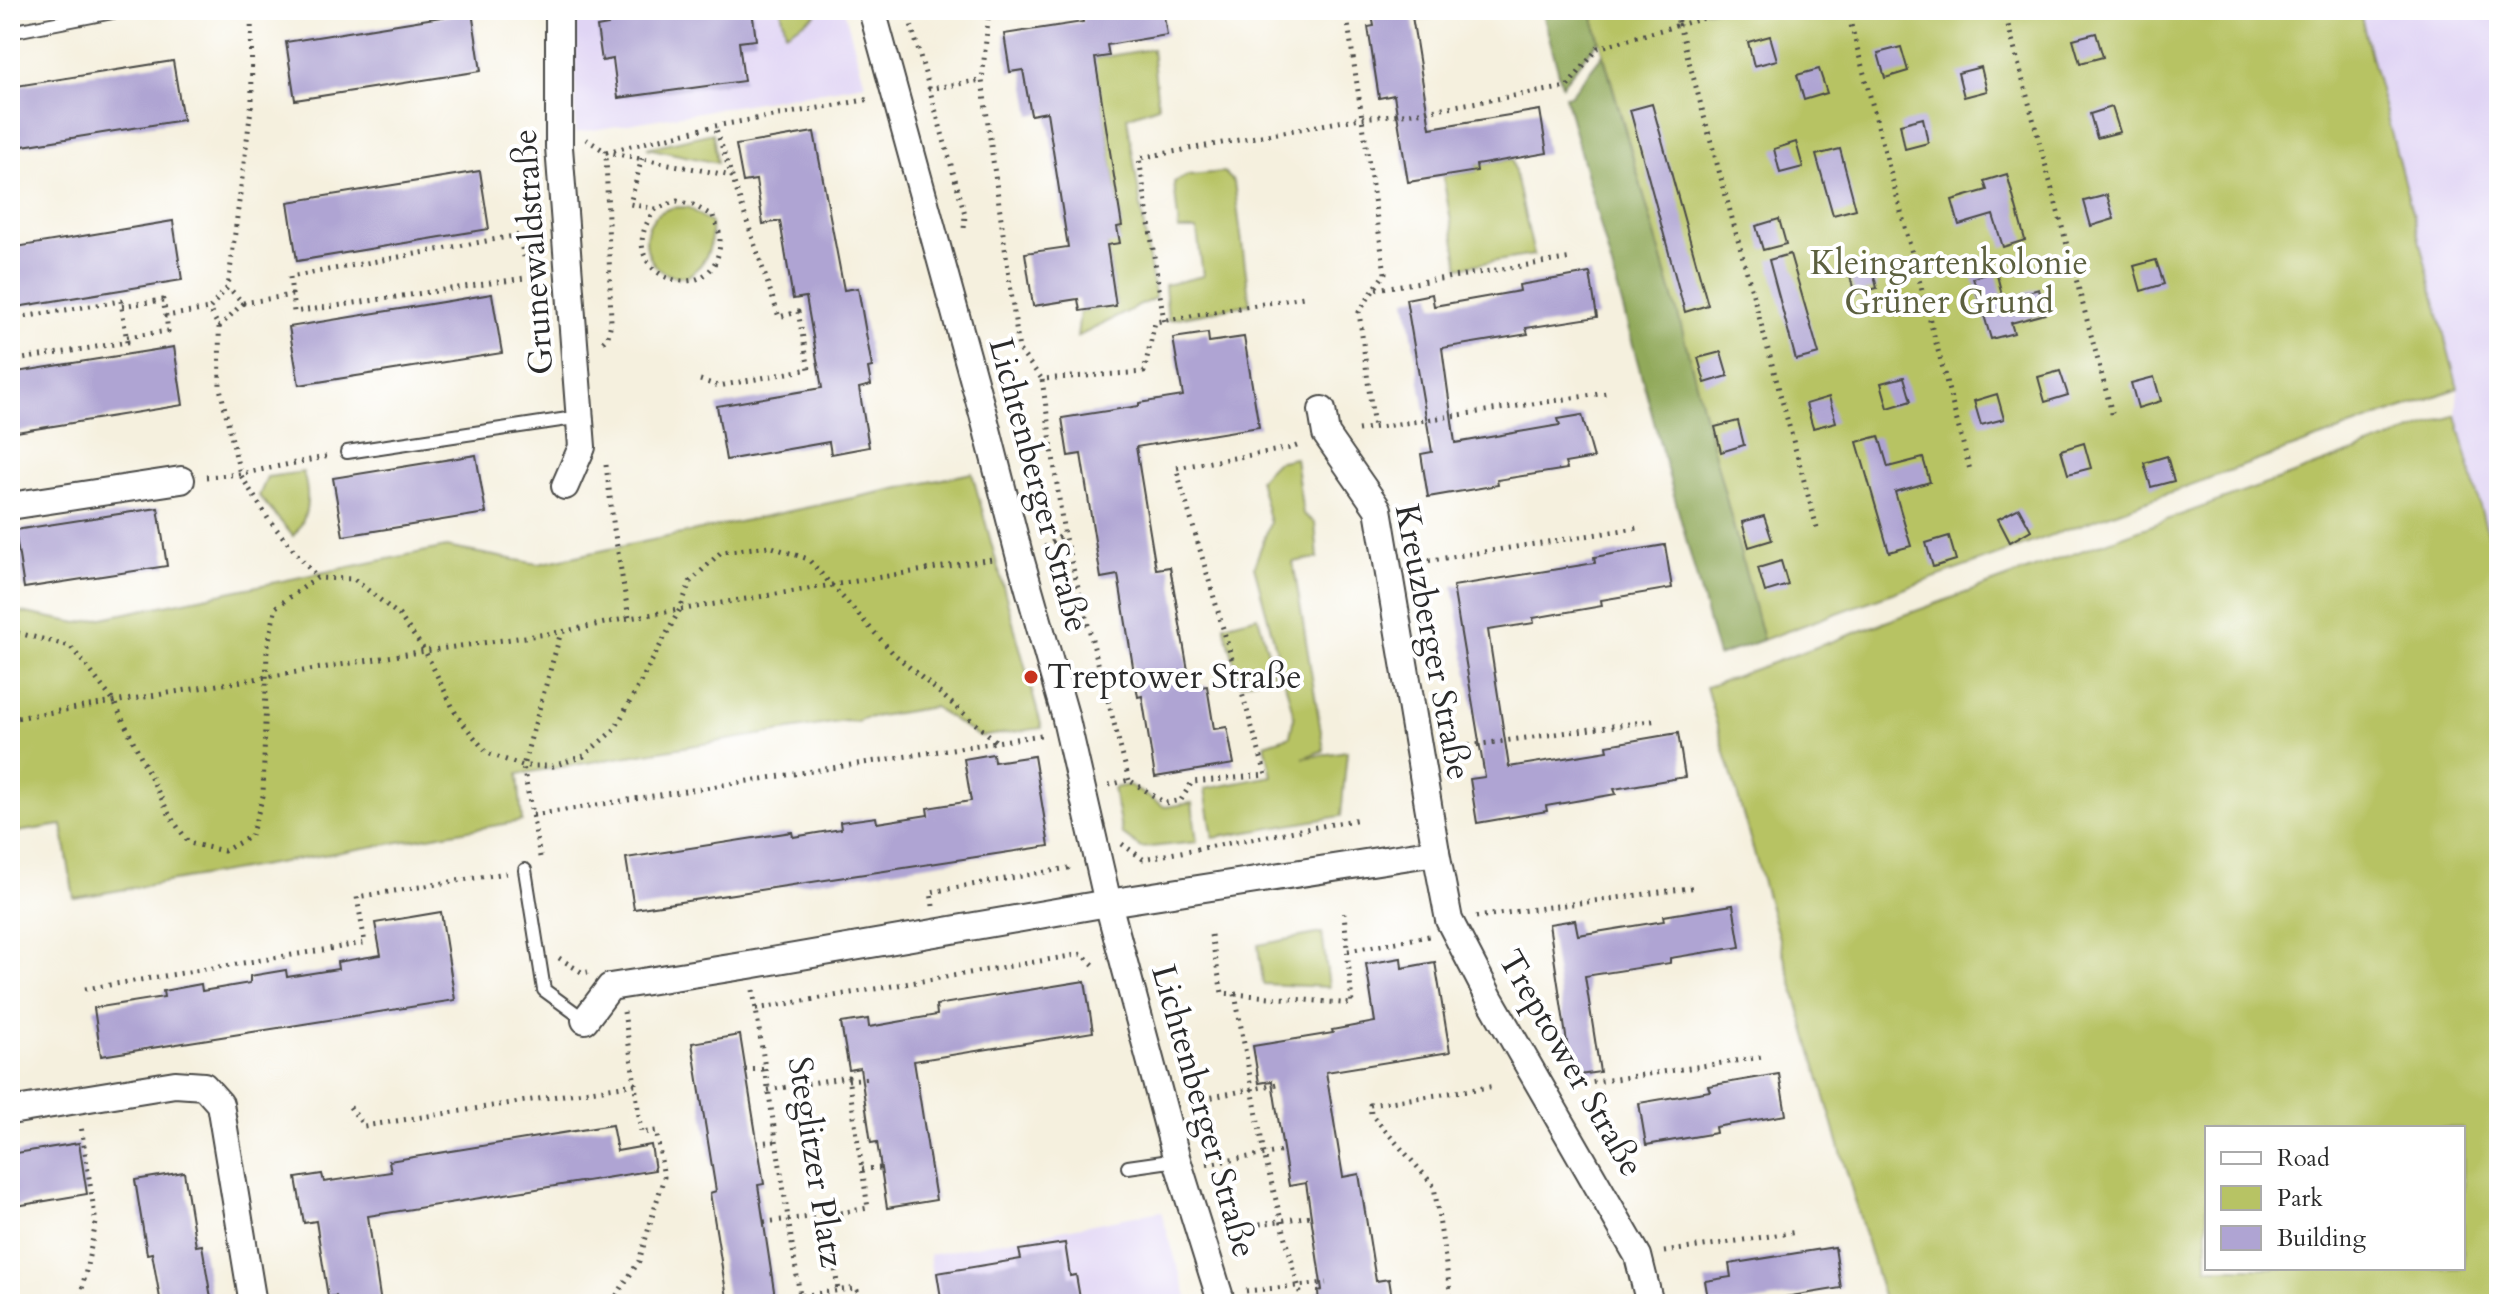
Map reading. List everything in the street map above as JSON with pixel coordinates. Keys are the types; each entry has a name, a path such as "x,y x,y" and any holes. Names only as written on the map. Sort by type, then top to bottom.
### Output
{"street":[{"name":"Grunewaldstraße","path":"559,10 559,147 582,447 565,486"},
{"name":"Lichtenberger Straße","path":"872,10 1031,551 1069,730 1097,905 1222,1304"},
{"name":"Kreuzberger Straße","path":"1324,422 1378,509 1436,852"},
{"path":"10,506 181,480"},
{"path":"585,1020 603,979 749,965 1097,905 1436,852"},
{"name":"Treptower Straße","path":"1436,852 1452,926 1490,999 1638,1256 1650,1304"},
{"path":"10,1111 37,1099 77,1101 175,1084 204,1086 220,1104 253,1304"}],"lane":[{"path":"10,32 123,10"},
{"path":"347,452 581,417"},
{"path":"525,870 544,990 585,1020"},
{"path":"1128,1167 1177,1160"}],"path":[{"path":"166,316 209,309 228,287 252,101 251,10"},
{"path":"989,10 982,80 1019,350 1042,379 1064,534 1129,780 1165,803 1181,800 1192,782 1266,775 1176,468 1291,448 1324,422 1374,428 1606,393"},
{"path":"1346,10 1385,273 1359,312 1374,428"},
{"path":"1675,10 1817,528"},
{"path":"1164,321 1139,158 1361,118 1413,113 1567,87 1598,48 1734,10"},
{"path":"1847,10 1970,470"},
{"path":"2004,10 2113,417"},
{"path":"606,152 715,126 982,80"},
{"path":"700,380 719,386 809,369 798,312 779,317 715,126"},
{"path":"559,147 577,133 606,152 732,176"},
{"path":"642,158 630,204 656,209 677,201 693,205 713,216 721,238 714,267 697,281 672,281 646,261 641,241 645,223 656,209"},
{"path":"524,257 519,235 290,277 294,312 525,278"},
{"path":"1375,289 1572,258"},
{"path":"228,287 243,303"},
{"path":"219,327 243,303 292,295"},
{"path":"1042,379 1144,372 1155,322 1304,297"},
{"path":"122,306 163,300 166,316 168,331 127,337"},
{"path":"10,319 121,301 127,337 127,342 10,361"},
{"path":"209,309 219,327 220,388 240,474 269,520 317,578"},
{"path":"240,474 347,452"},
{"path":"1388,567 1637,528"},
{"path":"10,719 425,651 561,632 680,609 1031,551 1064,534"},
{"path":"10,631 70,646 114,702 170,816 189,843 224,851 251,836 263,796 267,650 276,607 317,578 354,579 399,615 425,651 457,716 487,753 523,766 553,766 584,756 615,729 680,609 690,582 721,552 769,546 808,559 893,653 997,742"},
{"path":"85,989 365,943 357,897 541,867 523,766 561,632"},
{"path":"1419,753 1658,720"},
{"path":"533,815 1069,730"},
{"path":"1109,800 1106,786 1129,780"},
{"path":"1119,842 1143,859 1360,819"},
{"path":"935,916 931,892 1068,868 1073,857 1097,905"},
{"path":"1348,951 1452,926 1697,887"},
{"path":"1211,935 1222,993 1352,1004 1344,913"},
{"path":"756,1009 1082,954 1097,968 1094,952"},
{"path":"558,957 583,973 603,979 625,1014 641,1133 656,1131 664,1177 639,1261 611,1304"},
{"name":"Steglitzer Platz","path":"749,965 800,1296 856,1288 863,1304"},
{"path":"1235,994 1264,1154 1303,1304"},
{"path":"1542,1089 1762,1057"},
{"path":"745,1070 765,1069"},
{"path":"764,1222 868,1208 848,1077 768,1090"},
{"path":"848,1080 871,1078"},
{"path":"350,1107 364,1126 635,1084"},
{"path":"1188,1102 1277,1084"},
{"path":"1452,1304 1434,1186 1371,1114 1370,1105 1496,1086"},
{"path":"77,1101 96,1223 79,1304"},
{"path":"757,1143 776,1141"},
{"path":"1206,1164 1284,1151"},
{"path":"862,1169 881,1168"},
{"path":"828,1215 838,1291"},
{"path":"1227,1229 1311,1216"},
{"path":"1638,1256 1797,1232"},
{"path":"1245,1291 1326,1283"},
{"path":"775,1295 800,1296"}],"shaded area":[{"path":"575,10 844,10 865,84 575,133"},
{"path":"2371,10 2499,10 2499,578 2456,415 2458,388 2360,14"},
{"path":"1161,1211 1189,1304 936,1304 929,1255"}],"green space":[{"path":"781,10 814,10 816,15 786,33"},
{"path":"1418,10 1480,10 1420,19"},
{"path":"1542,10 1591,10 1599,40 1562,85"},
{"name":"Kleingartenkolonie Grüner Grund","path":"1591,10 2359,10 2458,388 1763,640 1680,322"},
{"path":"1152,49 1158,106 1127,117 1155,298 1077,337 1080,311 1116,305 1107,245 1119,238 1118,227 1122,225 1102,102 1079,61"},
{"path":"1603,54 1680,322 1763,640 1718,656 1565,96 1571,95"},
{"path":"713,133 717,163 647,148"},
{"path":"1512,159 1534,255 1459,267 1443,176 1477,171 1476,165"},
{"path":"1224,172 1234,182 1250,304 1168,320 1165,285 1203,276 1197,230 1179,230 1174,182 1188,175"},
{"path":"688,207 711,223 710,247 704,260 687,277 672,276 658,268 652,260 646,241 647,231 658,214 670,208"},
{"path":"2456,415 2499,578 2499,1304 1885,1304 1706,687"},
{"path":"1295,458 1303,514 1315,523 1318,558 1293,562 1324,750 1303,758 1347,751 1341,816 1213,838 1205,789 1272,776 1265,744 1290,736 1294,716 1254,566 1270,523 1259,479 1276,462"},
{"path":"303,472 307,506 303,521 293,536 259,496 267,477"},
{"path":"972,473 1042,728 979,737 934,707 861,719 859,722 845,721 518,774 522,821 74,898 62,825 10,833 10,610 78,623 446,547 538,564"},
{"path":"1258,616 1274,674 1240,684 1224,625"},
{"path":"1129,785 1165,807 1192,803 1197,842 1141,848 1122,834 1113,788"},
{"path":"1322,933 1329,987 1263,984 1258,945"}],"building":[{"path":"606,10 752,10 756,40 739,42 744,81 618,98 613,59 602,61 597,27 608,25"},
{"path":"1081,10 1163,10 1167,35 1107,45 1109,56 1095,58 1122,226 1117,227 1120,243 1107,245 1116,306 1080,311 1078,299 1033,306 1025,253 1068,247 1047,112 1031,115 1023,70 1010,72 1004,34 1083,22"},
{"path":"1371,10 1411,10 1430,128 1540,110 1547,153 1476,165 1477,171 1408,182 1394,95 1379,98 1368,27 1374,26"},
{"path":"472,12 481,71 295,100 286,42"},
{"path":"2096,33 2103,57 2080,63 2073,39"},
{"path":"1770,36 1777,60 1754,66 1748,42"},
{"path":"1901,47 1908,71 1885,78 1878,53"},
{"path":"173,61 183,120 10,148 10,87"},
{"path":"1981,67 1987,91 1964,97 1958,73"},
{"path":"1819,69 1827,93 1804,100 1797,75"},
{"path":"1652,104 1708,305 1685,312 1630,110"},
{"path":"2112,107 2120,132 2097,138 2090,114"},
{"path":"1923,118 1928,143 1905,149 1900,124"},
{"path":"814,132 844,290 858,288 872,367 868,368 871,385 859,388 869,447 831,454 829,442 726,460 717,406 822,388 806,297 793,299 780,221 763,224 756,180 743,182 736,145"},
{"path":"1796,142 1803,167 1780,173 1774,149"},
{"path":"1840,149 1856,209 1833,215 1816,155"},
{"path":"480,171 489,229 297,261 288,202"},
{"path":"2007,174 2025,240 2003,247 1993,215 1959,225 1952,200 1987,190 1984,181"},
{"path":"2107,195 2114,219 2091,226 2084,201"},
{"path":"1779,219 1786,244 1763,250 1756,226"},
{"path":"173,221 182,280 10,308 10,248"},
{"path":"1790,254 1819,354 1796,360 1769,260"},
{"path":"2156,260 2164,284 2141,291 2134,266"},
{"path":"1871,263 1877,288 1855,294 1848,270"},
{"path":"1996,271 2003,299 2039,289 2045,314 2011,323 2014,333 1991,339 1973,278"},
{"path":"1590,273 1597,317 1526,328 1528,334 1442,348 1455,443 1560,425 1558,419 1582,415 1594,458 1565,463 1567,469 1497,480 1498,485 1428,497 1421,454 1432,452 1406,299 1432,294 1434,306 1520,291 1519,285"},
{"path":"492,294 502,353 299,385 289,327"},
{"path":"1208,333 1209,342 1244,337 1259,427 1136,447 1156,569 1170,567 1191,688 1207,686 1214,729 1227,727 1234,764 1155,777 1118,575 1101,578 1081,454 1068,456 1062,418 1183,396 1173,338"},
{"path":"174,347 183,405 10,433 10,373"},
{"path":"1721,352 1728,376 1705,383 1698,358"},
{"path":"2060,371 2068,395 2045,402 2038,377"},
{"path":"1904,377 1911,401 1888,408 1881,383"},
{"path":"2154,377 2161,401 2138,408 2131,383"},
{"path":"1997,394 2004,419 1981,425 1974,401"},
{"path":"1829,397 1836,422 1813,428 1806,404"},
{"path":"1738,421 1744,445 1721,452 1715,427"},
{"path":"1879,436 1888,467 1923,458 1930,482 1895,492 1911,546 1889,552 1857,442"},
{"path":"2084,443 2091,468 2068,474 2061,450"},
{"path":"476,455 486,513 343,536 333,478"},
{"path":"2167,456 2174,481 2151,487 2144,463"},
{"path":"158,508 167,566 24,588 15,530"},
{"path":"2019,508 2031,530 2010,542 1998,519"},
{"path":"1764,516 1772,540 1749,547 1742,522"},
{"path":"1949,536 1956,560 1933,567 1926,543"},
{"path":"1665,545 1672,588 1601,600 1602,606 1533,618 1534,623 1488,630 1509,767 1608,751 1607,745 1678,733 1685,777 1614,789 1616,794 1546,806 1547,811 1477,823 1470,779 1485,777 1453,586 1595,563 1594,557"},
{"path":"1781,561 1788,585 1765,592 1758,568"},
{"path":"993,754 994,762 1034,756 1049,846 634,909 626,858 792,832 793,837 841,829 840,822 876,817 877,823 928,815 927,808 971,801 964,759"},
{"path":"1733,905 1740,947 1670,958 1670,963 1585,976 1600,1072 1572,1076 1549,924 1575,920 1578,935 1664,921 1663,916"},
{"path":"441,912 455,1000 101,1056 94,1008 164,997 163,991 201,984 202,991 250,983 250,976 286,970 287,977 338,969 337,962 381,955 375,923"},
{"path":"1401,958 1402,968 1435,962 1450,1052 1326,1072 1343,1177 1359,1174 1376,1281 1389,1279 1393,1304 1319,1304 1318,1291 1322,1290 1306,1183 1289,1186 1272,1081 1259,1083 1253,1046 1333,1033 1332,1030 1375,1022 1366,964"},
{"path":"1085,981 1093,1032 914,1061 936,1200 887,1208 877,1142 871,1143 860,1068 849,1070 841,1023 868,1019 869,1027 937,1015 936,1005"},
{"path":"740,1035 764,1184 758,1185 776,1304 728,1304 710,1193 716,1191 692,1043"},
{"path":"1779,1074 1786,1115 1715,1127 1716,1133 1646,1145 1639,1103 1710,1091 1708,1086"},
{"path":"612,1125 617,1151 651,1145 655,1170 368,1216 381,1304 338,1304 336,1296 328,1297 316,1221 304,1223 296,1178 322,1174 324,1182 391,1172 389,1161"},
{"path":"79,1143 87,1194 10,1207 10,1154"},
{"path":"184,1172 196,1246 202,1245 212,1304 161,1304 152,1253 147,1254 135,1180"},
{"path":"1065,1243 1070,1276 1076,1275 1081,1304 942,1304 937,1273 1021,1259 1019,1250"},
{"path":"1835,1247 1841,1288 1742,1304 1709,1304 1705,1281 1731,1277 1729,1264"}],"place":[{"name":"Treptower Straße","path":"1031,677"}]}
